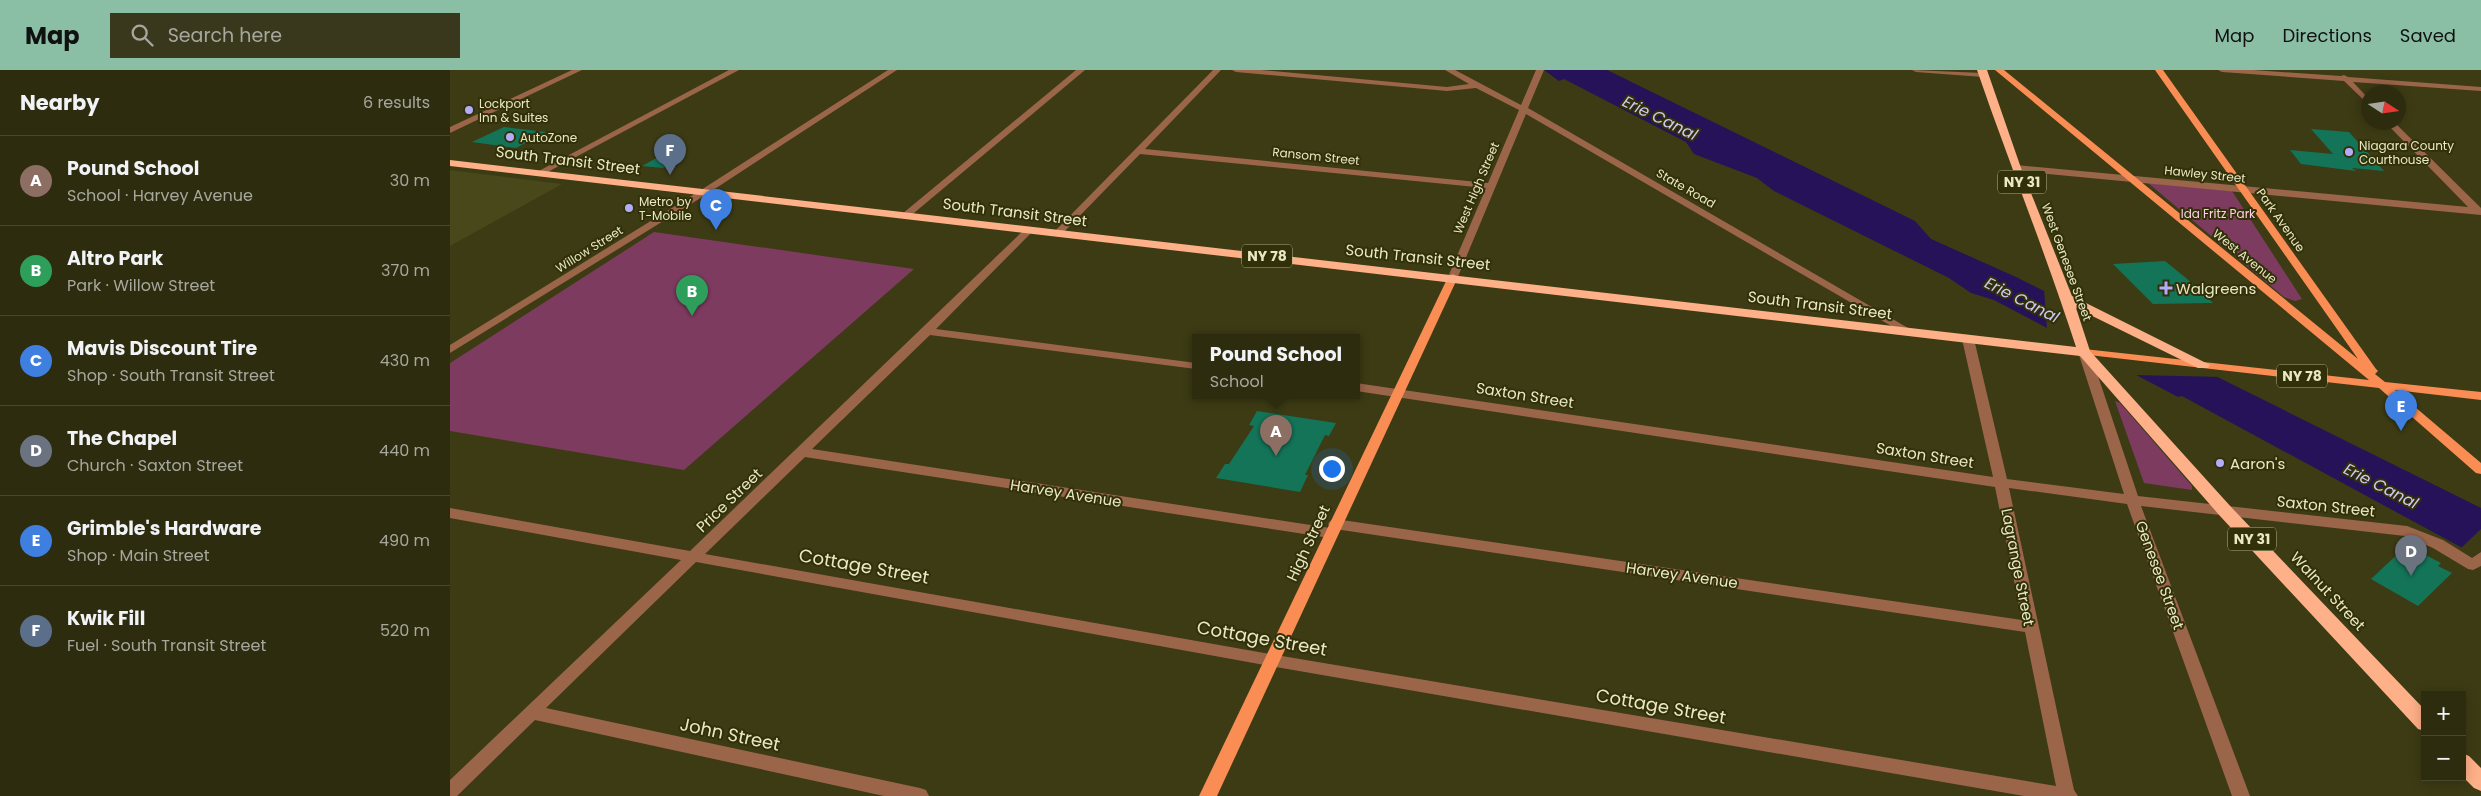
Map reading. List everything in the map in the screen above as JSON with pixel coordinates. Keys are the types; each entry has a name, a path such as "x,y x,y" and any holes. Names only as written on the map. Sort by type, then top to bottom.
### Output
{"highway":[{"name":"West Genesee Street","path":"1983,73 2016,168 2086,351"},
{"name":"South Transit Street","path":"450,163 2086,351"},
{"path":"2065,293 2203,365"},
{"name":"Walnut Street","path":"2086,351 2226,512 2421,719"},
{"path":"2466,766 2481,782"}],"main road":[{"name":"West Avenue","path":"2000,70 2382,385"},
{"name":"Park Avenue","path":"2159,70 2382,385"},
{"name":"High Street","path":"1208,796 1270,660 1452,277"},
{"name":"South Transit Street","path":"2086,351 2382,385"},
{"name":"NY 78","path":"2382,385 2481,396"},
{"path":"2382,385 2481,470"}],"street":[{"path":"450,130 578,70"},
{"path":"539,173 735,70"},
{"name":"Willow Street","path":"450,350 704,192 893,70"},
{"path":"905,216 1081,70"},
{"path":"1058,233 1216,70"},
{"path":"1236,70 1447,89 1478,85"},
{"name":"State Road","path":"1449,70 1523,109 1909,332"},
{"path":"1916,70 1983,73"},
{"path":"2222,70 2481,89"},
{"path":"2337,70 2361,95"},
{"name":"West High Street","path":"1452,277 1538,74"},
{"path":"2397,130 2480,212"},
{"name":"Ransom Street","path":"1138,152 1491,186"},
{"name":"Hawley Street","path":"2016,168 2480,212"},
{"name":"Price Street","path":"450,791 927,331 1029,230"},
{"path":"927,331 1192,365"},
{"name":"Lagrange Street","path":"1968,338 2001,483 2067,796"},
{"name":"Genesee Street","path":"2086,351 2132,499 2241,796"},
{"name":"Saxton Street","path":"1360,387 2001,483 2226,512 2407,531 2438,544 2473,565 2481,558"},
{"name":"Harvey Avenue","path":"802,452 2030,627"},
{"name":"Cottage Street","path":"450,513 1270,660 2067,796"},
{"name":"John Street","path":"532,712 920,796"}],"shaded area":[{"path":"450,170 562,184 450,246"}],"green space":[{"name":"Ida Fritz Park","path":"2148,183 2232,191 2302,299 2295,301 2284,297"},
{"path":"654,232 914,269 684,470 450,431 450,363"},
{"path":"2115,401 2120,403 2192,486 2192,490 2144,483"}],"water":[{"name":"Erie Canal","path":"1544,70 1607,70 1915,221 1931,239 2016,277 2481,508 2481,558 2182,396 2178,397 1994,300 1971,293 1949,278 1774,191 1757,178 1694,154 1686,142 1564,79 1559,81"}],"pier":[{"path":"2044,289 2224,377 2132,375 2047,329"},
{"path":"2481,529 2481,558 2461,548"}],"building":[{"name":"AutoZone","path":"504,127 546,132 516,148 472,142"},
{"name":"Niagara County Courthouse","path":"2311,129 2349,132 2384,171 2352,168 2356,171 2301,164 2290,150 2333,154"},
{"path":"660,156 681,158 663,168 642,166"},
{"name":"Walgreens","path":"2165,261 2213,303 2153,304 2113,264"},
{"path":"1257,411 1336,423 1329,436 1325,435 1305,475 1308,475 1300,492 1216,478 1225,464 1229,464 1254,426 1249,425"},
{"path":"2404,548 2419,556 2422,553 2441,563 2438,566 2452,573 2418,606 2371,579"}],"place":[{"name":"Lockport Inn & Suites","path":"469,110"},
{"name":"AutoZone","path":"510,137"},
{"name":"Niagara County Courthouse","path":"2349,152"},
{"name":"Kwik Fill","path":"670,175"},
{"name":"Metro by T-Mobile","path":"629,208"},
{"name":"Mavis Discount Tire","path":"716,230"},
{"name":"Walgreens","path":"2166,288"},
{"name":"Altro Park","path":"692,316"},
{"name":"Grimble's Hardware","path":"2401,431"},
{"name":"Pound School","path":"1276,456"},
{"name":"Aaron's","path":"2220,463"},
{"name":"The Chapel","path":"2411,576"}]}
